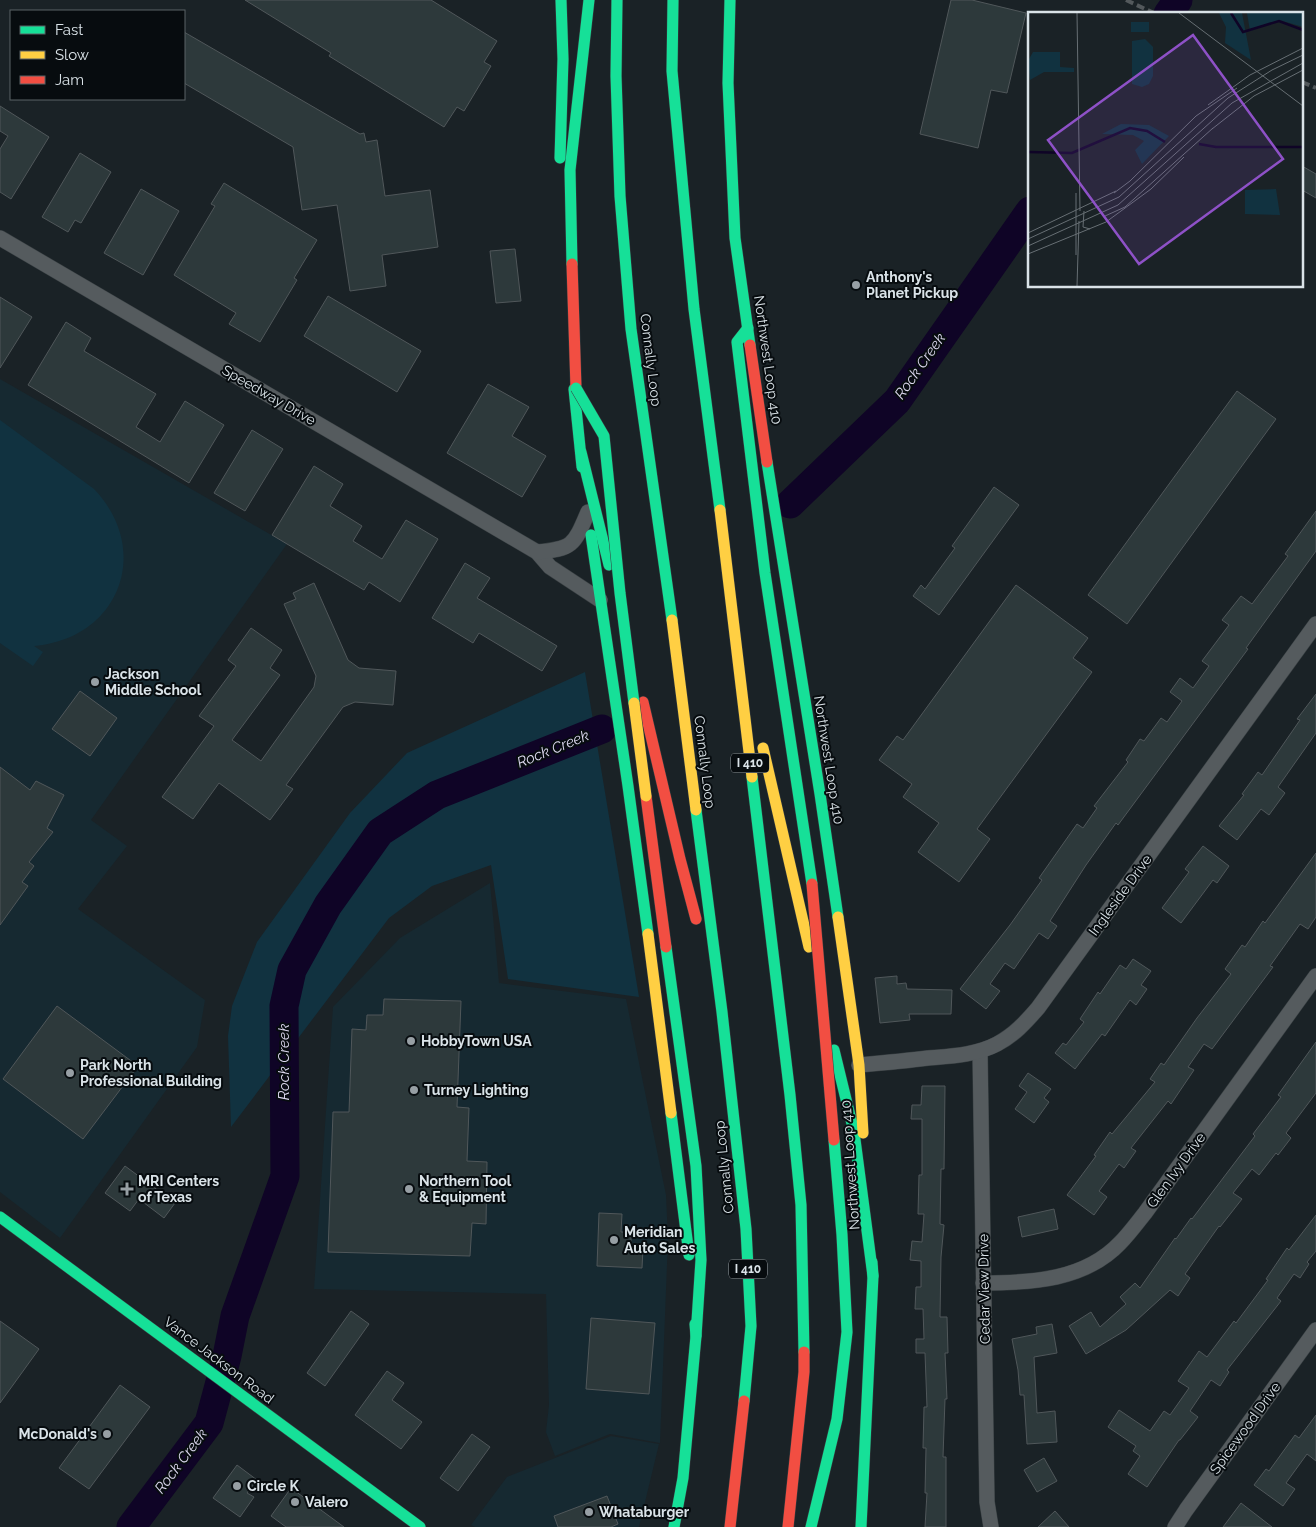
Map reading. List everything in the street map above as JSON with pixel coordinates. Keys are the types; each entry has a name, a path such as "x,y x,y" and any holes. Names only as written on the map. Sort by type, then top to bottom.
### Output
{"main road":[{"path":"561,0 563,59 560,169 572,371 588,512 628,786 679,1170 696,1336"},
{"path":"589,0 570,170 576,388 604,436 620,593 696,1166 701,1260 684,1478 674,1527"},
{"name":"Connally Loop","path":"617,0 616,76 620,196 631,328 672,622 722,1012 746,1229 751,1326 730,1527"},
{"name":"I 410","path":"674,0 672,71 694,309 733,618 790,1095 801,1204 804,1372 788,1527"},
{"name":"Northwest Loop 410","path":"730,0 728,83 736,238 773,507 820,794 859,1065 873,1276 861,1527"},
{"path":"748,328 738,342 766,583 812,884 842,1235 847,1332 837,1418 811,1527"},
{"path":"581,452 680,859 722,1012"},
{"path":"733,618 854,1132 873,1276"},
{"name":"Vance Jackson Road","path":"0,1217 418,1527"}],"street":[{"name":"Speedway Drive","path":"0,238 537,552 550,567 600,600"},
{"path":"537,552 560,550 569,545 578,534 588,512"},
{"name":"Ingleside Drive","path":"859,1065 980,1051 1011,1036 1025,1024 1316,624"},
{"name":"Glen Ivy Drive","path":"984,1284 1017,1284 1047,1280 1080,1271 1100,1260 1120,1243 1145,1213 1316,976"},
{"name":"Cedar View Drive","path":"980,1051 987,1502 991,1527"},
{"name":"Spicewood Drive","path":"1175,1527 1316,1330"}],"shaded area":[{"name":"Jackson Middle School","path":"0,379 287,544 91,820 127,846 78,909 205,1000 197,1047 60,1238 0,1192"},
{"path":"0,420 94,489 112,513 121,539 123,564 118,588 106,610 88,627 63,640 34,646 43,652 33,666 0,643"},
{"path":"585,672 639,997 508,979 491,865 432,886 389,918 231,1127 228,1036 232,1006 257,942 350,813 407,753"},
{"path":"490,883 499,983 626,999 666,1195 668,1239 660,1443 610,1434 555,1456 546,1432 549,1405 546,1294 314,1289 333,1007 400,938"},
{"path":"611,1436 659,1444 639,1527 475,1527 471,1525 507,1477"}],"building":[{"path":"245,0 431,0 497,41 484,62 491,66 464,111 457,107 444,127 329,56 331,53"},
{"path":"951,0 972,0 1026,13 1007,93 991,90 978,148 920,134"},
{"path":"185,33 360,134 364,133 366,142 377,140 385,196 430,190 438,247 382,255 386,286 350,291 337,205 302,210 293,147 185,84"},
{"path":"0,106 49,137 11,199 0,192 0,149 8,136 0,131"},
{"path":"80,153 111,172 81,223 75,220 68,232 42,217"},
{"path":"1304,167 1316,174 1316,198 1304,191"},
{"path":"224,183 317,240 294,278 297,280 260,342 229,324 236,313 174,275 215,206 211,204"},
{"path":"141,189 179,211 143,275 104,253"},
{"path":"515,249 521,301 496,303 490,251"},
{"path":"328,296 421,351 397,392 304,336"},
{"path":"0,297 32,317 0,368"},
{"path":"66,322 91,338 84,351 156,394 136,427 160,442 185,401 224,425 189,483 28,385"},
{"path":"488,384 529,407 512,436 546,456 522,497 447,453"},
{"path":"1237,391 1276,419 1127,624 1088,595"},
{"path":"252,430 283,449 245,511 214,493"},
{"path":"314,466 343,484 330,506 362,526 353,541 382,559 406,520 438,539 400,602 369,582 364,590 272,535"},
{"path":"994,487 1019,505 939,615 913,596 921,585 925,589 955,548 952,546"},
{"path":"1316,511 1316,551 1246,648 1248,649 1118,825 1116,823 1086,865 1050,921 1057,926 1048,939 1039,933 1014,969 1005,963 990,984 1000,991 986,1009 960,989 1042,880 1039,878 1077,824 1083,828 1097,808 1094,806 1128,762 1126,760 1140,739 1144,741 1161,718 1167,722 1182,701 1170,692 1180,678 1193,688 1209,666 1202,661 1229,625 1222,620 1241,596 1252,604 1288,556 1285,554"},
{"path":"465,563 490,578 477,598 557,646 542,671 479,633 473,643 432,618"},
{"path":"314,583 348,660 359,668 396,671 393,705 355,702 343,707 286,785 293,789 270,820 219,783 193,819 162,797 214,726 199,716 236,666 228,660 251,628 282,650 270,668 280,675 232,740 261,761 314,687 316,676 284,604 296,599 293,593"},
{"path":"1016,585 1088,638 1073,658 1092,672 977,829 990,839 959,882 918,852 939,823 903,797 912,784 879,760 897,736 903,740"},
{"path":"80,691 117,718 90,756 52,729"},
{"path":"1316,694 1316,733 1278,787 1285,793 1269,815 1261,809 1237,840 1219,826 1244,795 1242,794 1258,772 1262,775 1300,720 1297,719"},
{"path":"0,767 30,790 36,781 64,795 47,828 53,832 29,862 34,866 22,882 28,886 0,925"},
{"path":"1203,846 1229,866 1217,883 1213,880 1181,923 1162,908 1189,872 1185,869"},
{"path":"1316,853 1316,917 1308,929 1300,924 1270,966 1273,967 1212,1049 1204,1044 1188,1067 1194,1070 1171,1104 1168,1101 1131,1148 1136,1151 1124,1168 1119,1164 1099,1191 1107,1197 1094,1215 1067,1195 1096,1156 1094,1155 1110,1132 1112,1134 1155,1082 1150,1079 1161,1063 1164,1065 1231,974 1225,969 1242,945 1245,947 1263,921 1265,923"},
{"path":"1133,959 1151,971 1141,985 1147,989 1136,1005 1130,1000 1105,1036 1102,1034 1075,1069 1055,1053 1063,1043 1066,1045 1084,1022 1080,1019 1098,992 1100,994 1120,965 1126,969"},
{"path":"897,976 897,984 906,983 907,989 952,990 951,1014 909,1014 910,1020 880,1023 875,978"},
{"path":"384,999 461,1001 457,1107 469,1108 467,1161 487,1162 486,1224 472,1223 470,1256 328,1252 333,1112 349,1112 352,1029 366,1030 367,1015 383,1015"},
{"name":"Park North Professional Building","path":"57,1006 138,1066 83,1139 3,1079"},
{"path":"1316,1042 1316,1093 1286,1133 1291,1138 1278,1155 1276,1153 1259,1175 1252,1169 1233,1193 1242,1199 1219,1226 1185,1274 1190,1278 1178,1296 1170,1290 1126,1330 1086,1354 1069,1326 1091,1312 1100,1327 1126,1304 1120,1297 1135,1283 1140,1288 1175,1238 1192,1219 1255,1136 1253,1134 1281,1097 1278,1095"},
{"path":"1028,1073 1051,1089 1044,1098 1049,1102 1034,1123 1015,1109 1027,1092 1019,1086"},
{"path":"922,1086 945,1086 944,1169 941,1169 940,1224 944,1225 941,1257 940,1317 947,1317 948,1353 945,1353 947,1399 945,1399 943,1457 946,1457 946,1527 925,1527 927,1493 925,1493 926,1448 923,1448 924,1407 927,1407 925,1353 916,1353 916,1339 924,1339 923,1309 915,1309 916,1287 921,1287 921,1261 910,1260 912,1241 922,1242 924,1214 918,1214 919,1175 922,1175 922,1119 911,1119 912,1105 921,1105"},
{"name":"MRI Centers of Texas","path":"125,1166 175,1203 164,1218 139,1199 130,1211 105,1193"},
{"path":"1054,1209 1058,1229 1022,1237 1018,1217"},
{"name":"Meridian Auto Sales","path":"599,1213 622,1214 621,1232 631,1232 631,1247 643,1248 642,1268 597,1266"},
{"path":"1316,1215 1316,1251 1307,1262 1309,1264 1300,1278 1294,1274 1277,1298 1281,1301 1227,1370 1229,1372 1220,1386 1211,1380 1190,1411 1198,1417 1179,1440 1147,1487 1128,1474 1140,1456 1133,1451 1136,1446 1108,1427 1119,1410 1150,1431 1164,1411 1170,1415 1189,1388 1178,1381 1199,1351 1207,1357 1234,1321 1236,1323 1268,1280 1266,1279 1287,1248 1289,1250"},
{"path":"351,1311 369,1324 325,1386 307,1373"},
{"path":"591,1318 655,1323 649,1394 586,1389"},
{"path":"0,1321 39,1349 0,1403"},
{"path":"1052,1324 1057,1353 1034,1357 1037,1413 1055,1411 1057,1442 1027,1444 1024,1395 1020,1395 1018,1370 1012,1339 1037,1334 1036,1327"},
{"path":"387,1371 404,1383 392,1400 422,1422 401,1449 355,1415"},
{"name":"McDonald's","path":"120,1385 150,1407 89,1489 59,1468"},
{"path":"1316,1415 1316,1461 1307,1454 1286,1483 1295,1489 1283,1506 1254,1485 1266,1469 1269,1471 1295,1435 1299,1438"},
{"path":"472,1434 490,1447 458,1491 440,1478"},
{"path":"1044,1458 1057,1481 1037,1492 1024,1470"},
{"name":"Circle K","path":"237,1465 257,1480 247,1493 254,1497 240,1517 213,1498"},
{"name":"Valero","path":"291,1488 344,1527 286,1527 271,1516"},
{"name":"Whataburger","path":"607,1496 618,1524 611,1527 558,1527 554,1516"},
{"path":"1241,1503 1272,1527 1223,1527"},
{"path":"1055,1511 1069,1527 1038,1527"}],"waterway":[{"name":"Rock Creek","path":"1169,12 1178,0"},
{"name":"Rock Creek","path":"790,504 897,401 1028,214"},
{"name":"Rock Creek","path":"131,1527 209,1423 227,1356 235,1316 285,1176 284,1006 292,970 328,905 380,832 437,795 602,729"}],"railway":[{"path":"1126,0 1152,12"},
{"path":"1304,83 1316,88"}],"traffic: fast":[{"path":"560,158 563,59 561,0"},
{"path":"572,264 570,170 589,0"},
{"path":"617,0 616,76 620,196 631,329 672,620"},
{"path":"673,0 672,71 694,309 720,510"},
{"path":"730,0 728,83 735,238 750,345"},
{"path":"748,328 737,342 765,573 812,884"},
{"path":"576,388 604,436 620,593 634,703"},
{"path":"574,389 582,467"},
{"path":"581,452 609,565"},
{"path":"767,462 838,917"},
{"path":"591,535 648,934"},
{"path":"752,777 790,1095 801,1205 804,1352"},
{"path":"696,810 722,1012 746,1229 751,1326 744,1401"},
{"path":"666,947 696,1166 701,1260 696,1336"},
{"path":"834,1050 854,1132 873,1276"},
{"path":"671,1113 689,1255"},
{"path":"811,1527 837,1419 847,1332 842,1235 834,1140"},
{"path":"0,1217 420,1527"},
{"path":"861,1527 873,1276 872,1262"},
{"path":"674,1527 683,1478 696,1336 695,1324"}],"traffic: slow":[{"path":"720,510 752,777"},
{"path":"672,620 696,810"},
{"path":"634,703 646,796"},
{"path":"763,748 809,947"},
{"path":"838,917 859,1065 863,1133"},
{"path":"648,934 671,1113"}],"traffic: jam":[{"path":"572,264 576,388"},
{"path":"750,345 767,462"},
{"path":"643,702 696,919"},
{"path":"646,796 666,947"},
{"path":"812,884 834,1140"},
{"path":"788,1527 804,1372 804,1352"},
{"path":"730,1527 744,1401"}],"place":[{"name":"Anthony's Planet Pickup","path":"856,285"},
{"name":"Jackson Middle School","path":"95,682"},
{"name":"HobbyTown USA","path":"411,1041"},
{"name":"Park North Professional Building","path":"70,1073"},
{"name":"Turney Lighting","path":"414,1090"},
{"name":"MRI Centers of Texas","path":"127,1189"},
{"name":"Northern Tool & Equipment","path":"409,1189"},
{"name":"Meridian Auto Sales","path":"614,1240"},
{"name":"McDonald's","path":"107,1434"},
{"name":"Circle K","path":"237,1486"},
{"name":"Valero","path":"295,1502"},
{"name":"Whataburger","path":"589,1512"}]}
